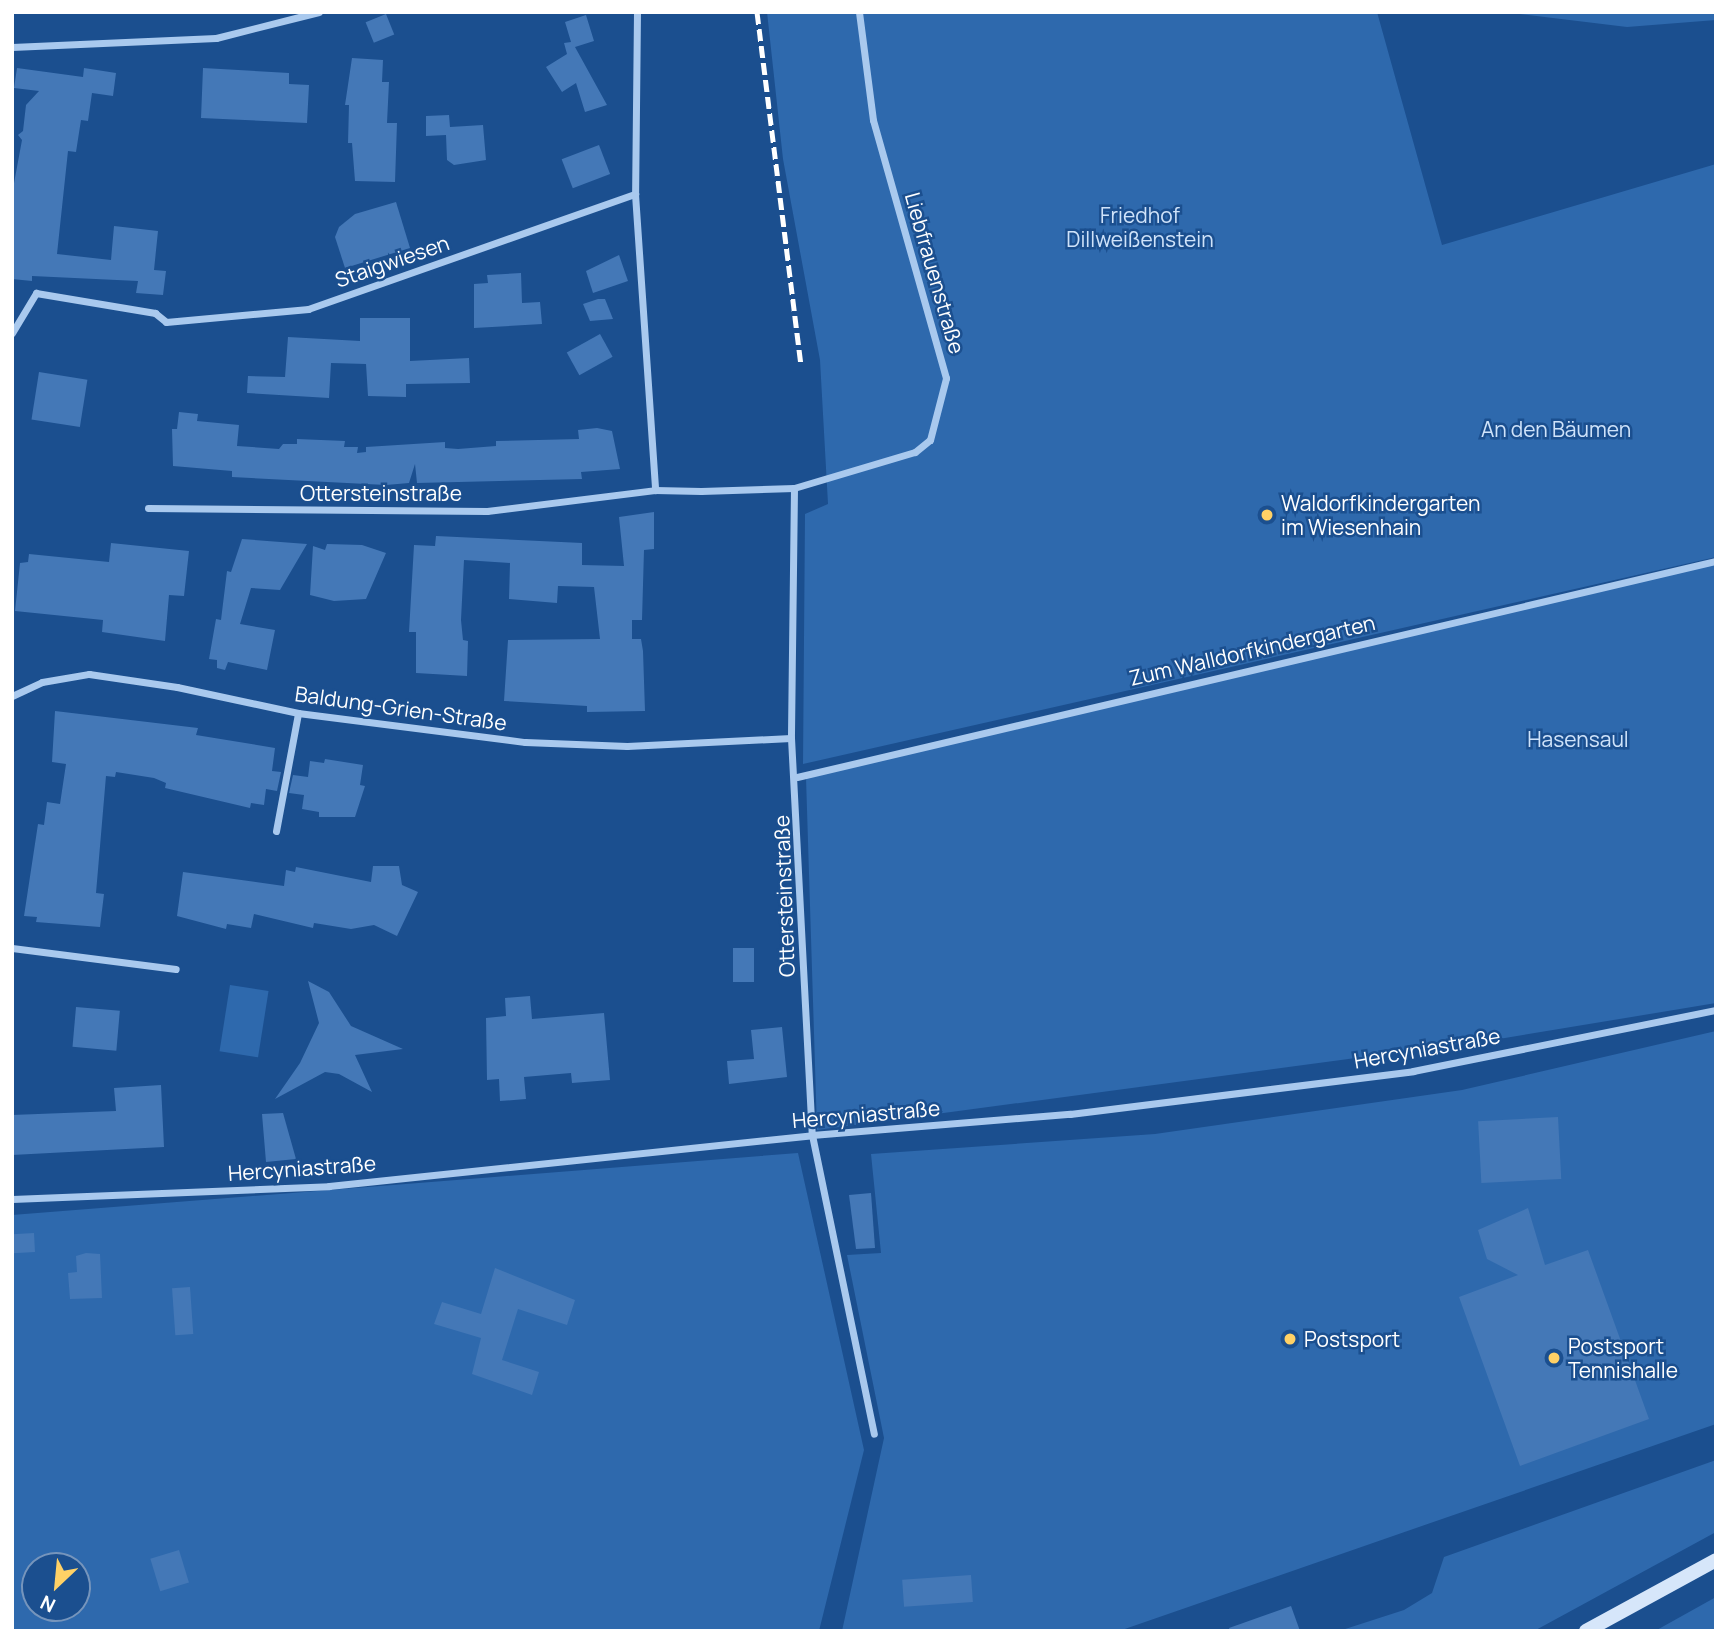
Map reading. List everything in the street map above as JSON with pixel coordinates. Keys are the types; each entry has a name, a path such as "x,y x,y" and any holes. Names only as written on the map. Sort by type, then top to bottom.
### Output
{"main road":[{"path":"1586,1631 1716,1560"}],"street":[{"path":"12,47 216,38 319,12"},
{"path":"636,12 635,194 655,490"},
{"name":"Liebfrauenstraße","path":"794,488 915,452 930,440 946,378 873,120 859,12"},
{"name":"Staigwiesen","path":"12,333 36,293 155,313 166,321 308,309 635,194"},
{"name":"Ottersteinstraße","path":"148,508 487,511 655,490 794,488 791,738 797,777 812,1135 874,1434"},
{"name":"Zum Walldorfkindergarten","path":"797,777 1716,561"},
{"name":"Baldung-Grien-Straße","path":"12,696 42,682 89,674 177,687 298,713 525,743 627,746 791,738"},
{"path":"276,831 298,713"},
{"path":"12,948 176,969"},
{"name":"Hercyniastraße","path":"12,1199 329,1186 812,1135 1070,1114 1413,1071 1716,1010"}],"green space":[{"path":"767,12 1377,12 1442,245 1716,164 1716,557 803,764 805,514 828,504 820,360 783,159"},
{"path":"1503,12 1716,12 1716,20 1627,27"},
{"name":"Hasensaul","path":"1716,564 1716,1003 1505,1038 817,1130 806,778"},
{"path":"230,985 269,991 258,1057 220,1051"},
{"name":"Postsport","path":"1716,1031 1716,1424 1119,1631 842,1631 884,1438 847,1255 881,1253 871,1154 1155,1134 1462,1090"},
{"path":"798,1153 864,1450 819,1631 12,1631 12,1215"},
{"path":"1716,1460 1716,1532 1534,1631 1339,1631 1404,1610 1432,1593 1444,1557"},
{"path":"1716,1597 1716,1631 1655,1631"}],"building":[{"path":"386,14 394,34 374,43 366,22"},
{"path":"586,15 594,41 575,47 607,105 585,112 576,83 562,92 546,67 567,54 564,43 571,42 565,22"},
{"path":"352,58 383,60 382,82 389,82 387,123 397,123 395,182 355,181 352,143 348,143 349,105 345,105"},
{"path":"17,68 83,77 84,68 116,73 113,96 92,93 88,121 81,120 76,152 68,151 57,254 111,260 114,226 158,231 154,270 166,271 163,295 136,293 138,281 32,276 32,281 12,279 12,194 22,140 18,135 23,131 26,105 39,91 14,88"},
{"path":"203,68 289,73 289,84 309,85 307,123 201,118"},
{"path":"449,115 450,127 483,125 486,160 454,165 447,160 446,135 426,136 426,116"},
{"path":"599,145 610,174 573,188 562,159"},
{"path":"396,202 410,248 345,268 335,237 339,227 355,214"},
{"path":"619,255 628,281 593,293 586,271"},
{"path":"521,273 522,303 540,302 542,324 474,328 474,284 488,283 487,275"},
{"path":"605,299 613,319 590,321 583,304"},
{"path":"360,318 410,318 410,361 469,358 470,383 406,384 406,397 368,396 366,364 331,363 329,398 247,393 248,376 285,377 288,337 360,341"},
{"path":"600,334 613,357 579,375 567,352"},
{"path":"39,372 87,380 80,427 31,419"},
{"path":"179,412 198,414 197,421 239,425 237,446 279,449 283,444 297,444 297,439 345,441 344,447 358,447 357,453 366,452 366,447 445,442 445,448 458,449 496,446 496,441 579,439 578,430 597,428 612,431 620,469 581,472 582,479 417,483 415,464 409,483 386,485 232,477 232,471 173,466 172,429 177,429"},
{"path":"654,512 654,549 644,550 642,620 632,620 632,639 641,639 643,651 645,711 587,712 587,706 504,701 508,640 600,639 594,587 558,586 557,603 509,599 510,563 464,560 461,620 463,640 468,641 467,676 416,673 416,632 409,632 414,545 435,546 436,536 582,543 582,565 624,566 619,517"},
{"path":"242,539 307,544 280,590 251,588 240,624 275,630 267,670 228,662 225,670 217,668 217,660 209,659 216,619 221,620 227,571 231,572"},
{"path":"111,543 189,551 184,596 169,595 165,641 102,632 103,620 15,611 20,563 28,562 29,554 109,562"},
{"path":"327,544 362,545 386,553 366,599 334,601 310,595 313,546 325,550"},
{"path":"55,711 198,728 196,735 275,748 272,771 281,772 277,791 266,789 264,805 251,803 250,808 165,788 166,783 154,778 116,772 115,777 106,776 96,893 104,894 100,927 36,922 37,917 24,916 38,824 44,825 47,802 60,804 66,764 52,762"},
{"path":"325,759 363,765 360,785 365,786 355,817 319,817 319,812 302,809 304,795 289,793 293,775 308,777 310,761 324,763"},
{"path":"373,866 399,866 402,885 418,892 397,936 374,925 351,929 314,923 313,928 254,914 251,928 227,924 226,929 177,916 183,872 284,886 286,870 295,872 296,867 371,882"},
{"path":"733,948 754,948 754,982 733,982"},
{"path":"308,981 329,992 351,1026 403,1049 355,1055 372,1092 339,1074 325,1072 275,1099 300,1063 319,1023"},
{"path":"530,996 532,1019 604,1013 610,1080 572,1083 571,1073 524,1077 526,1099 500,1101 499,1079 487,1080 486,1018 506,1016 505,998"},
{"path":"76,1007 120,1011 116,1051 73,1047"},
{"path":"782,1027 787,1077 729,1084 727,1061 754,1059 751,1030"},
{"path":"161,1085 164,1147 12,1155 12,1115 116,1111 114,1088"},
{"path":"283,1113 296,1159 266,1162 262,1114"},
{"path":"1558,1117 1561,1179 1481,1183 1478,1121"},
{"path":"871,1193 875,1248 856,1249 849,1195"},
{"name":"Postsport Tennishalle","path":"1528,1208 1545,1265 1588,1250 1649,1419 1520,1466 1459,1297 1518,1275 1487,1259 1478,1230"},
{"path":"34,1233 35,1252 13,1253 12,1234"},
{"path":"86,1253 100,1254 102,1298 70,1299 68,1273 77,1272 76,1256"},
{"path":"495,1268 575,1300 567,1325 518,1309 502,1360 539,1372 532,1395 472,1374 481,1338 434,1324 442,1302 481,1314"},
{"path":"190,1287 193,1334 175,1335 172,1288"},
{"path":"179,1550 189,1583 160,1591 150,1559"},
{"path":"971,1575 973,1602 904,1607 902,1580"},
{"path":"1291,1606 1300,1631 1230,1631 1229,1628"}],"railway":[{"path":"757,12 801,365"}],"place":[{"name":"Waldorfkindergarten im Wiesenhain","path":"1267,515"},
{"name":"Postsport","path":"1290,1339"},
{"name":"Postsport Tennishalle","path":"1554,1358"}],"park label":[{"name":"Friedhof Dillweißenstein","path":"1140,227"},
{"name":"An den Bäumen","path":"1556,429"}]}
